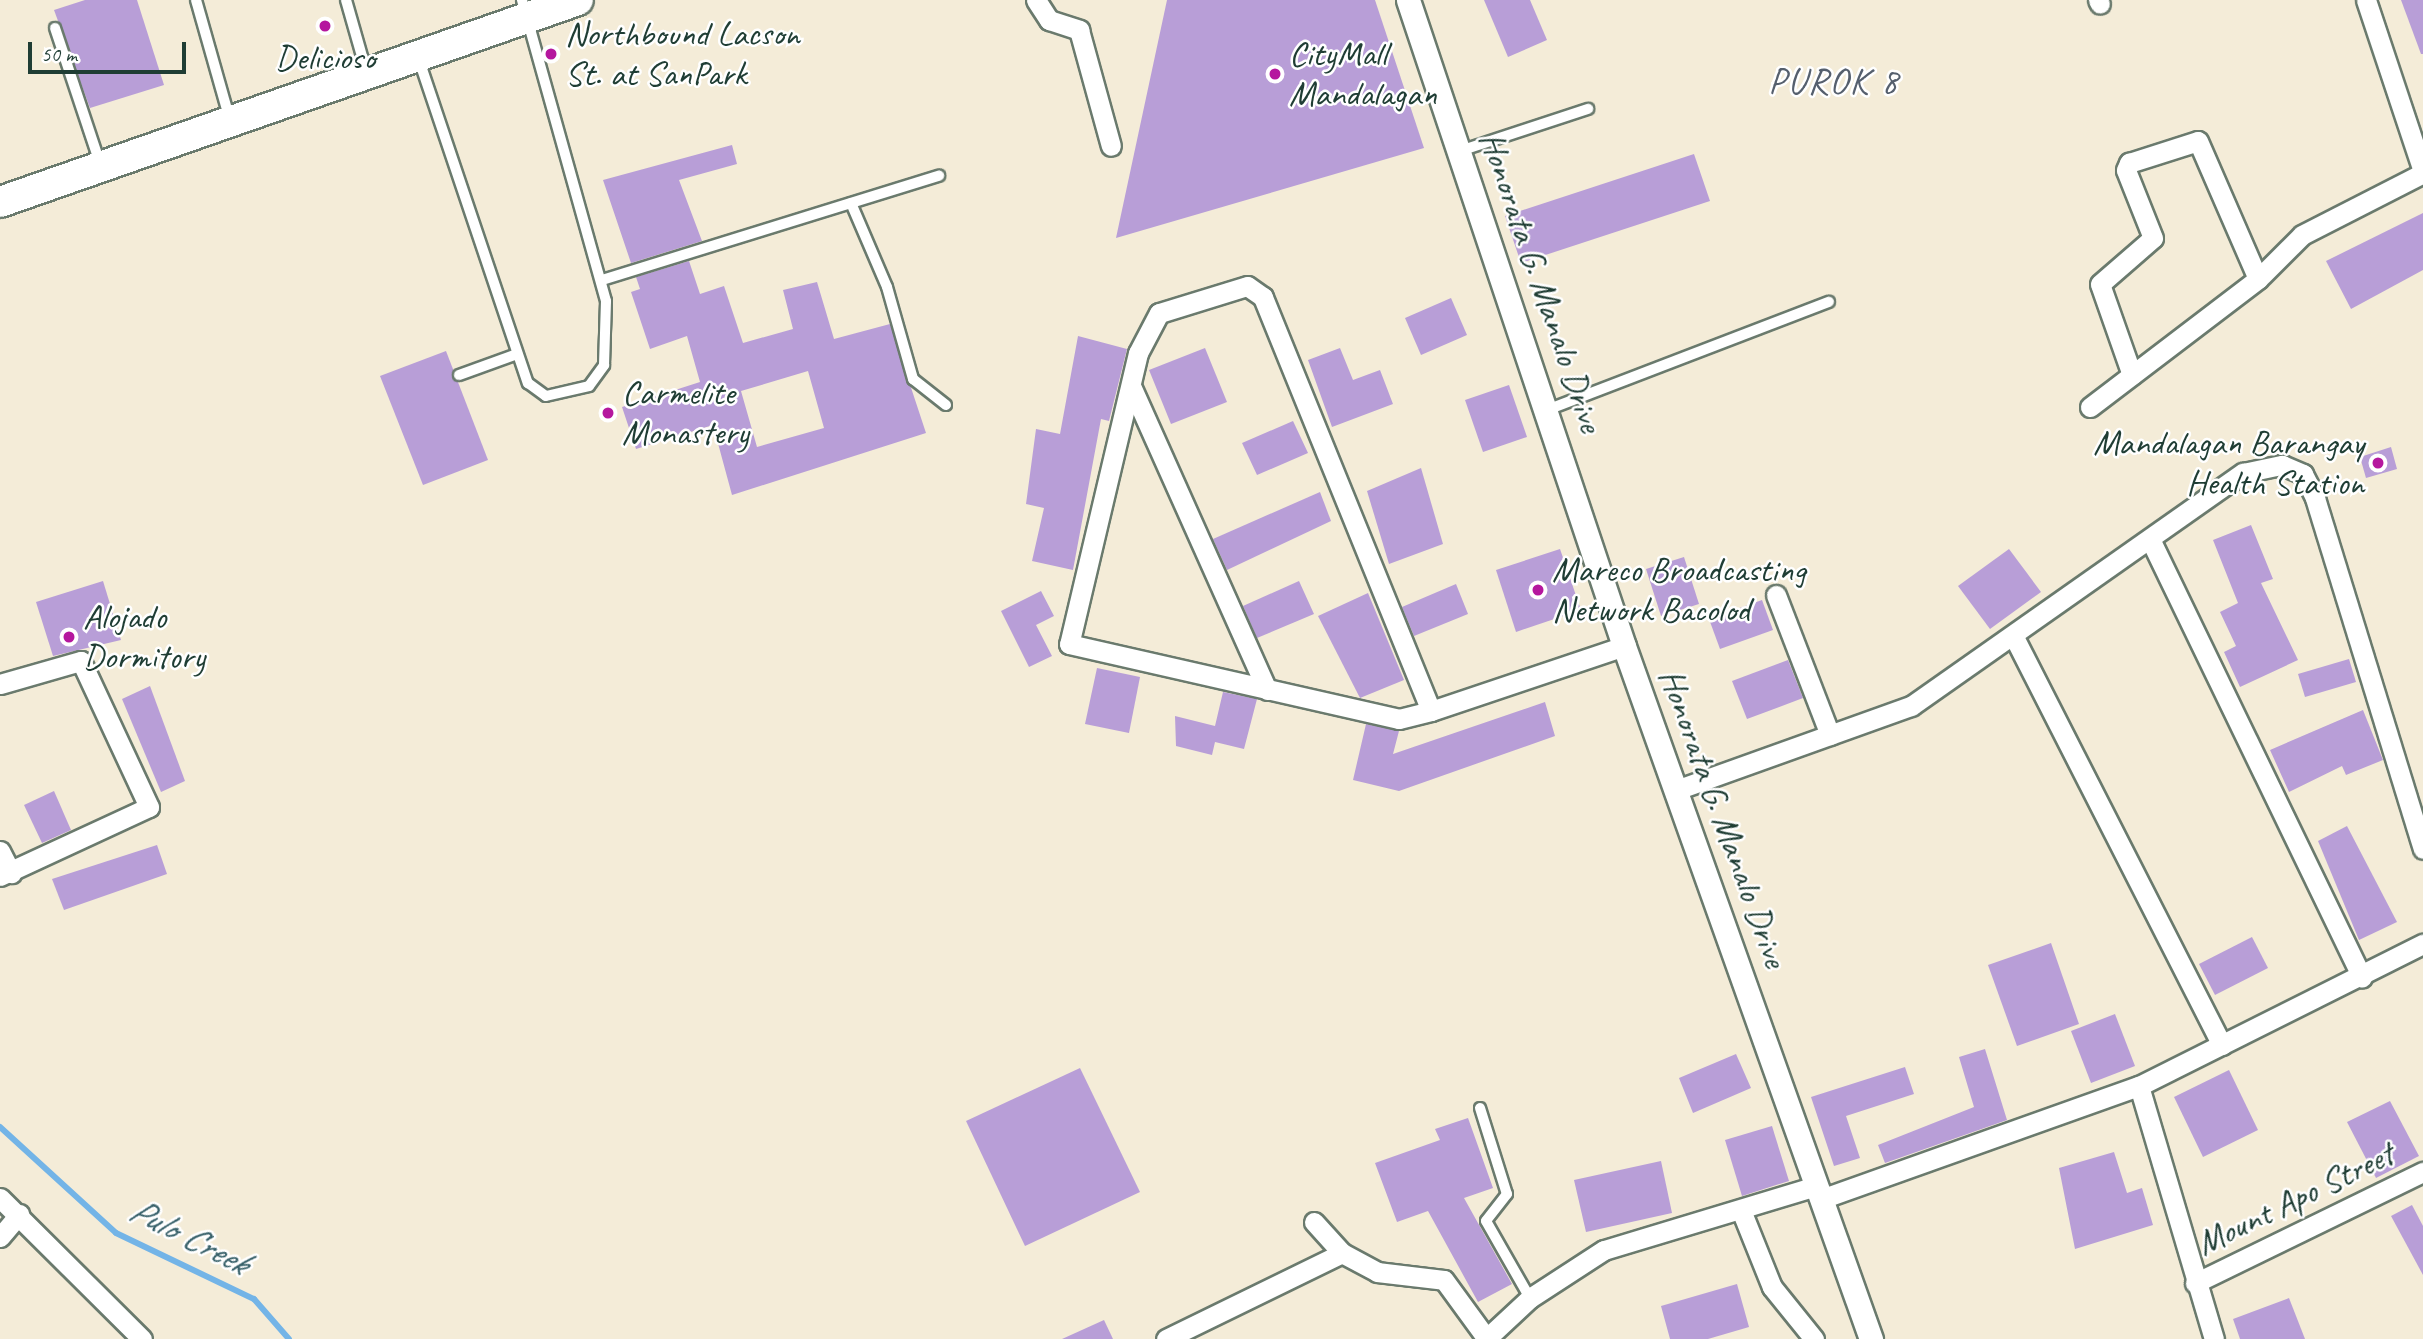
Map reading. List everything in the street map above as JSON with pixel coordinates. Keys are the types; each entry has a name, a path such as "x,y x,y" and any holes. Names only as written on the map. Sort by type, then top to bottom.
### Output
{"main road":[{"path":"0,202 417,56 525,9 578,0"}],"street":[{"path":"1036,0 1049,19 1079,30 1111,146"},
{"name":"Honorata G. Manalo Drive","path":"1408,0 1624,646 1871,1339"},
{"path":"2090,407 2258,279 2302,235 2423,172 2366,0"},
{"path":"2132,375 2100,284 2153,238 2126,170 2129,163 2198,141 2258,279"},
{"path":"1431,711 1259,292 1247,286 1159,313 1144,336 1069,644 1399,719 1431,711 1624,646"},
{"path":"1131,386 1268,690"},
{"path":"1676,790 1911,706 2259,465 2282,465 2303,474 2423,849"},
{"path":"2150,539 2362,977"},
{"path":"1776,596 1830,735"},
{"path":"2014,637 2222,1045"},
{"path":"0,684 81,661 149,807 5,874 0,851"},
{"path":"1314,1222 1342,1253 1377,1272 1439,1278 1486,1339 1530,1298 1604,1250 1741,1210 1818,1193 2139,1086 2362,977 2423,944"},
{"path":"2139,1086 2194,1283 2214,1339"},
{"name":"Mount Apo Street","path":"2194,1283 2423,1172"},
{"path":"0,1198 142,1339"},
{"path":"1741,1210 1772,1287 1814,1339"},
{"path":"0,1237 19,1214"},
{"path":"1166,1339 1342,1253"}],"lane":[{"path":"196,0 231,121"},
{"path":"346,0 367,74"},
{"path":"417,56 517,354 537,392 564,397 589,386 604,365 602,280 525,9"},
{"path":"55,28 101,167"},
{"path":"1460,151 1588,109"},
{"path":"602,280 939,176"},
{"path":"850,203 887,287 913,379 946,405"},
{"path":"1547,410 1829,302"},
{"path":"458,376 517,354"},
{"path":"1480,1108 1507,1194 1486,1221 1530,1298"}],"building":[{"path":"85,0 137,0 164,85 90,108 54,10"},
{"name":"CityMall Mandalagan","path":"1167,0 1375,0 1424,148 1116,238"},
{"path":"1484,0 1530,0 1547,40 1508,57"},
{"path":"2401,0 2423,0 2423,54 2421,54"},
{"path":"732,145 737,164 679,180 702,241 631,263 603,180"},
{"path":"1694,154 1710,201 1521,263 1505,216"},
{"path":"2423,213 2423,270 2351,309 2326,261"},
{"path":"689,261 700,294 724,286 743,343 793,329 783,290 817,282 834,339 890,324 926,433 732,495 713,425 636,449 622,407 700,382 687,336 650,349 631,292 640,289 636,277","holes":["808,371 824,428 757,447 741,391"]},
{"path":"1451,298 1467,335 1421,355 1405,318"},
{"path":"1078,336 1127,349 1109,421 1101,419 1073,570 1032,561 1044,508 1026,504 1036,429 1060,434"},
{"path":"1205,348 1227,402 1171,424 1149,370"},
{"path":"1340,348 1353,380 1380,370 1393,404 1332,427 1308,360"},
{"path":"446,351 488,460 423,485 380,376"},
{"path":"1509,385 1527,437 1483,452 1465,400"},
{"path":"1293,421 1308,453 1257,475 1242,443"},
{"name":"Mandalagan Barangay Health Station","path":"2391,447 2397,469 2366,478 2360,457"},
{"path":"1421,468 1443,544 1389,564 1367,491"},
{"path":"1320,492 1331,521 1227,570 1213,539"},
{"path":"2251,525 2273,579 2261,583 2298,660 2240,687 2224,652 2236,646 2220,612 2238,603 2213,540"},
{"name":"Mareco Broadcasting Network Bacolod","path":"1560,549 1581,610 1516,632 1496,570"},
{"path":"2009,549 2041,592 1990,629 1958,586"},
{"path":"1684,557 1699,604 1661,616 1646,569"},
{"path":"103,581 121,640 53,656 36,602"},
{"path":"1299,581 1314,614 1257,638 1243,606"},
{"path":"1456,584 1468,614 1414,636 1402,607"},
{"path":"1041,591 1054,616 1036,625 1052,656 1029,667 1001,611"},
{"path":"1368,593 1404,680 1360,698 1318,616"},
{"path":"1762,600 1773,630 1720,649 1709,619"},
{"path":"2349,659 2356,682 2305,697 2298,674"},
{"path":"1788,660 1803,698 1747,719 1732,681"},
{"path":"1097,668 1140,677 1129,733 1085,724"},
{"path":"150,686 185,781 161,792 122,699"},
{"path":"1223,692 1257,699 1244,749 1215,742 1212,755 1176,746 1175,716 1215,726"},
{"path":"1545,702 1555,736 1399,791 1353,780 1366,724 1399,731 1393,754"},
{"path":"2363,710 2383,760 2346,775 2342,766 2289,792 2270,750"},
{"path":"54,791 71,830 42,843 24,805"},
{"path":"2347,826 2397,922 2359,940 2318,841"},
{"path":"157,845 167,874 64,910 52,879"},
{"path":"2252,937 2268,968 2215,995 2199,964"},
{"path":"2051,943 2079,1024 2017,1046 1988,965"},
{"path":"2115,1014 2135,1066 2091,1083 2071,1031"},
{"path":"1985,1049 2007,1120 1885,1163 1878,1145 1974,1107 1959,1057"},
{"path":"1736,1054 1751,1088 1693,1113 1679,1078"},
{"path":"1905,1067 1914,1094 1846,1116 1860,1158 1834,1166 1811,1097"},
{"path":"1080,1068 1140,1192 1025,1246 966,1121"},
{"path":"2229,1070 2258,1130 2203,1157 2174,1097"},
{"path":"2390,1101 2419,1156 2376,1178 2347,1122"},
{"path":"1468,1118 1493,1188 1464,1198 1512,1284 1478,1302 1428,1211 1397,1222 1375,1163 1440,1140 1435,1129"},
{"path":"1772,1126 1789,1181 1742,1196 1725,1140"},
{"path":"2114,1152 2127,1193 2142,1188 2153,1225 2075,1249 2059,1168"},
{"path":"1661,1161 1672,1213 1586,1232 1574,1180"},
{"path":"2412,1205 2423,1226 2423,1275 2391,1216"},
{"path":"1737,1284 1749,1327 1708,1339 1670,1339 1661,1306"},
{"path":"2289,1298 2305,1339 2240,1339 2233,1319"},
{"path":"1104,1320 1113,1339 1062,1339"}],"waterway":[{"name":"Pulo Creek","path":"0,1127 116,1233 254,1299 289,1339"}],"place":[{"name":"Delicioso","path":"325,26"},
{"name":"Northbound Lacson St. at SanPark","path":"551,54"},
{"name":"CityMall Mandalagan","path":"1275,74"},
{"name":"Carmelite Monastery","path":"608,413"},
{"name":"Mandalagan Barangay Health Station","path":"2378,463"},
{"name":"Mareco Broadcasting Network Bacolod","path":"1538,590"},
{"name":"Alojado Dormitory","path":"69,637"}],"district":[{"name":"PUROK 8","path":"1834,81"}]}
